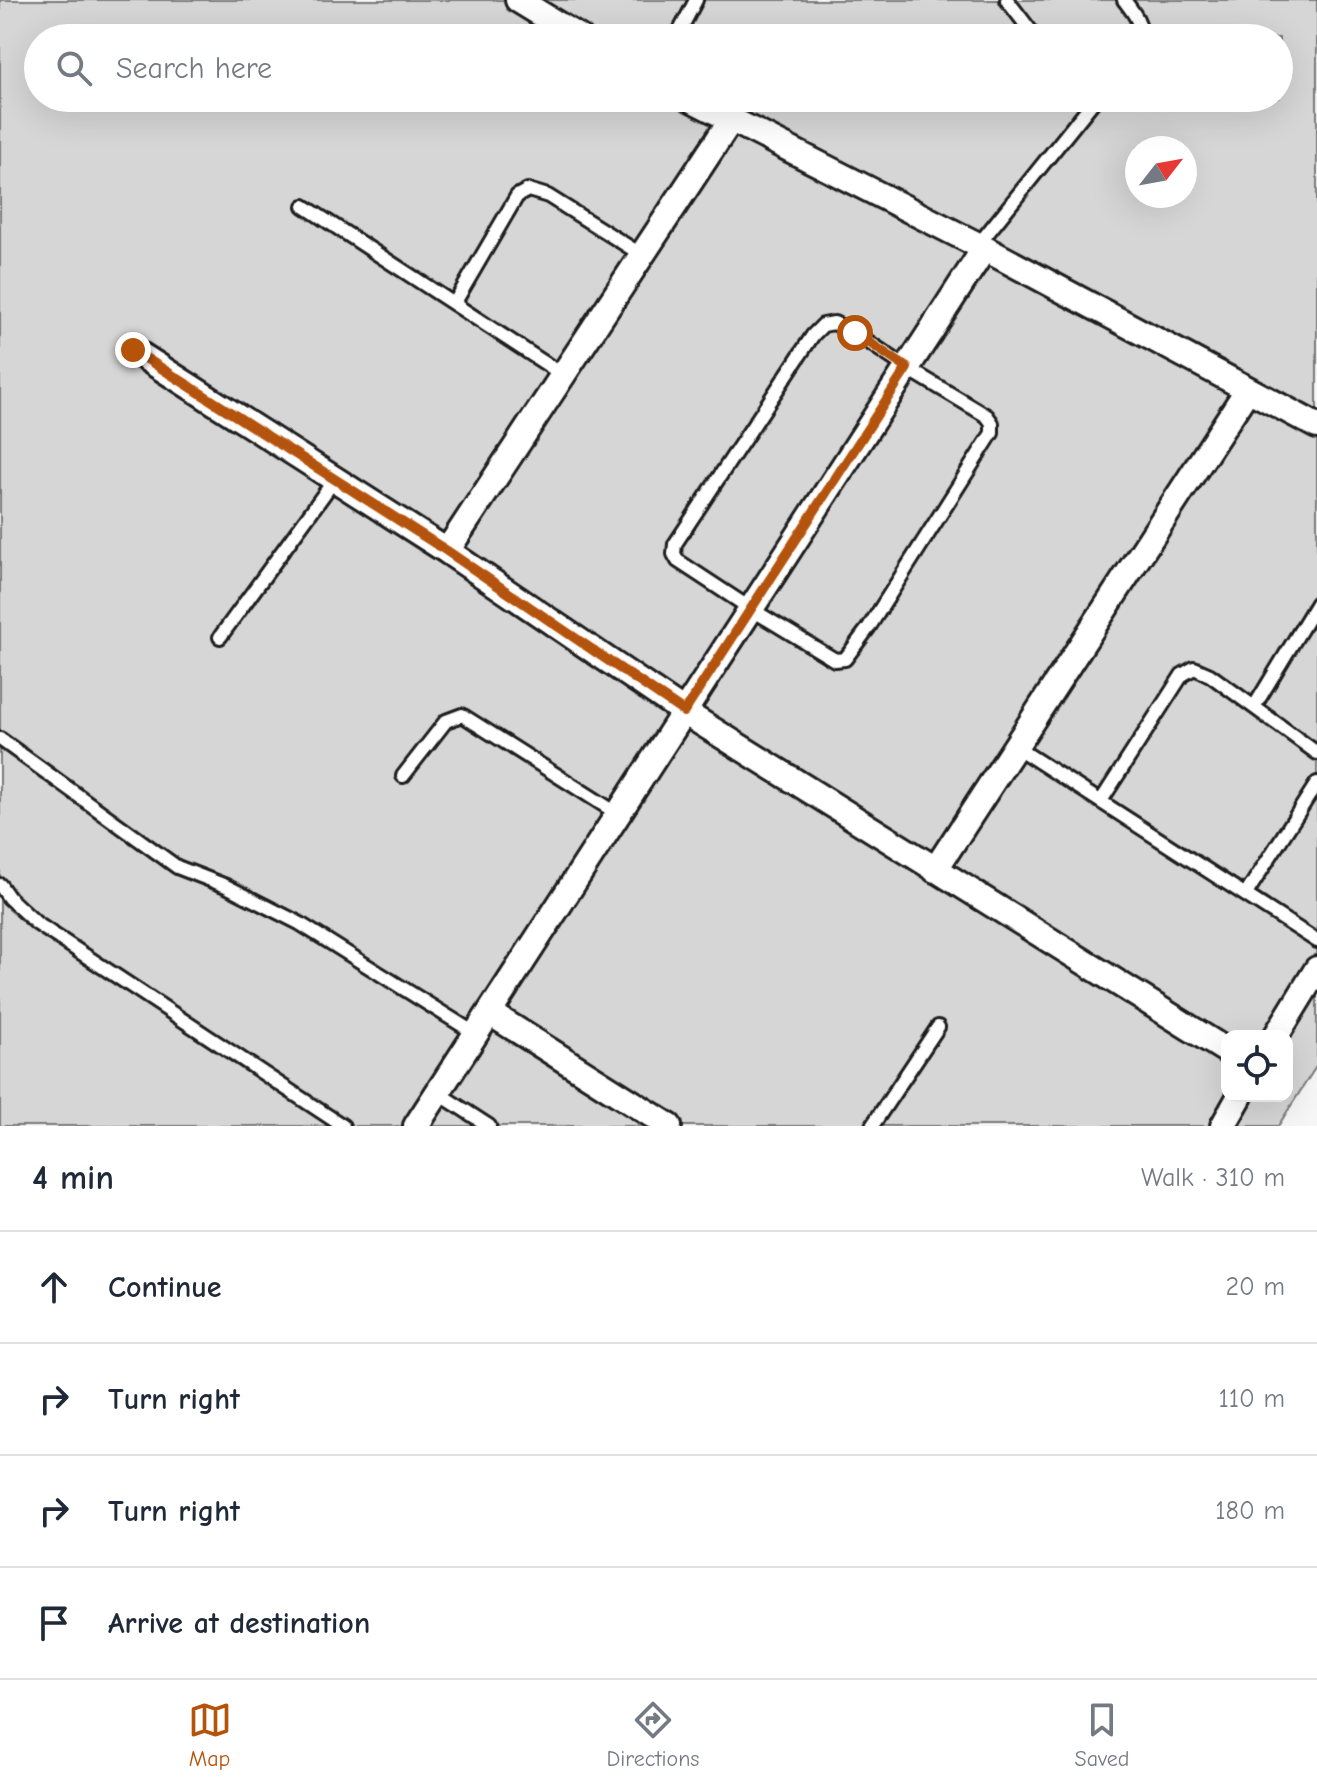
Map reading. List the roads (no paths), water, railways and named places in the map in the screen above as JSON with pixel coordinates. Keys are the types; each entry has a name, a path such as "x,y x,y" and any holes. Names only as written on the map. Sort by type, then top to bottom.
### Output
{"street":[{"path":"518,0 557,24"},
{"path":"716,112 981,247 1317,426"},
{"path":"447,551 731,120"},
{"path":"416,1126 907,368 981,247"},
{"path":"133,350 447,551 684,712 1221,1047"},
{"path":"935,870 1248,389"},
{"path":"1280,1030 1317,969"},
{"path":"490,1013 669,1126"},
{"path":"1223,1126 1237,1102"}],"lane":[{"path":"683,24 696,0"},
{"path":"1007,0 1025,24"},
{"path":"1124,0 1139,24"},
{"path":"981,247 1080,112"},
{"path":"454,304 517,196 528,190 548,196 642,255"},
{"path":"304,206 563,375"},
{"path":"834,323 855,333 907,368 987,416 992,423 992,433 869,627 845,659 835,660 678,561 674,554 675,544 813,335 823,325 834,323"},
{"path":"220,637 335,479"},
{"path":"1254,707 1317,603"},
{"path":"1101,801 1182,675 1194,668 1210,675 1317,753"},
{"path":"403,776 446,721 462,715 618,814"},
{"path":"0,739 177,867 226,886 299,923 476,1034"},
{"path":"1016,747 1317,941"},
{"path":"1246,894 1317,783"},
{"path":"0,885 9,898 36,923 343,1126"},
{"path":"872,1126 938,1027"},
{"path":"438,1093 489,1126"}]}
